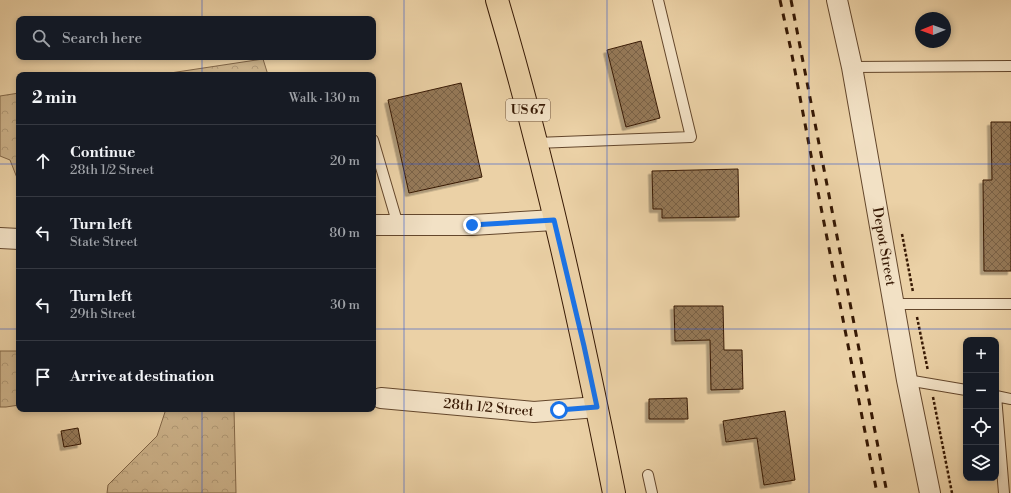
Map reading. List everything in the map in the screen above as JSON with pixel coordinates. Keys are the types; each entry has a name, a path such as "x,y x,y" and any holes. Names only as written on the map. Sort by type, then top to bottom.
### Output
{"main road":[{"name":"US 67","path":"497,0 522,83 584,346 614,493"}],"street":[{"name":"Depot Street","path":"837,0 852,67 907,380 930,493"},
{"path":"376,226 472,225 554,220"},
{"path":"0,238 16,239"},
{"name":"28th 1/2 Street","path":"381,398 534,412 597,407"}],"lane":[{"path":"536,143 691,137 658,0"},
{"path":"852,67 1011,66"},
{"path":"376,150 398,225"},
{"path":"894,304 1011,304"},
{"path":"907,380 963,390"},
{"path":"999,397 1011,399"},
{"path":"997,409 1004,493"},
{"path":"648,474 652,493"}],"path":[{"path":"900,228 952,493"}],"green space":[{"path":"263,60 267,72 177,72"},
{"path":"16,93 16,175 10,160 0,156 0,96"},
{"path":"0,351 16,351 16,405 0,407"},
{"path":"165,412 234,412 236,493 107,493 108,485 157,436"}],"building":[{"path":"641,41 660,118 626,127 607,50"},
{"path":"461,83 482,177 409,193 388,100"},
{"path":"991,122 1011,122 1011,271 984,271 983,180 992,180"},
{"path":"738,169 739,217 662,218 662,209 653,209 652,171"},
{"path":"674,306 723,306 724,350 742,350 743,389 711,390 710,340 675,341"},
{"path":"687,398 688,419 649,419 649,399"},
{"path":"785,411 795,480 764,485 757,438 726,442 723,421"},
{"path":"78,428 81,444 64,447 61,431"}],"railway":[{"path":"780,0 877,493"},
{"path":"791,0 887,493"}],"route":[{"path":"472,225 554,220 597,407 559,410"}]}
